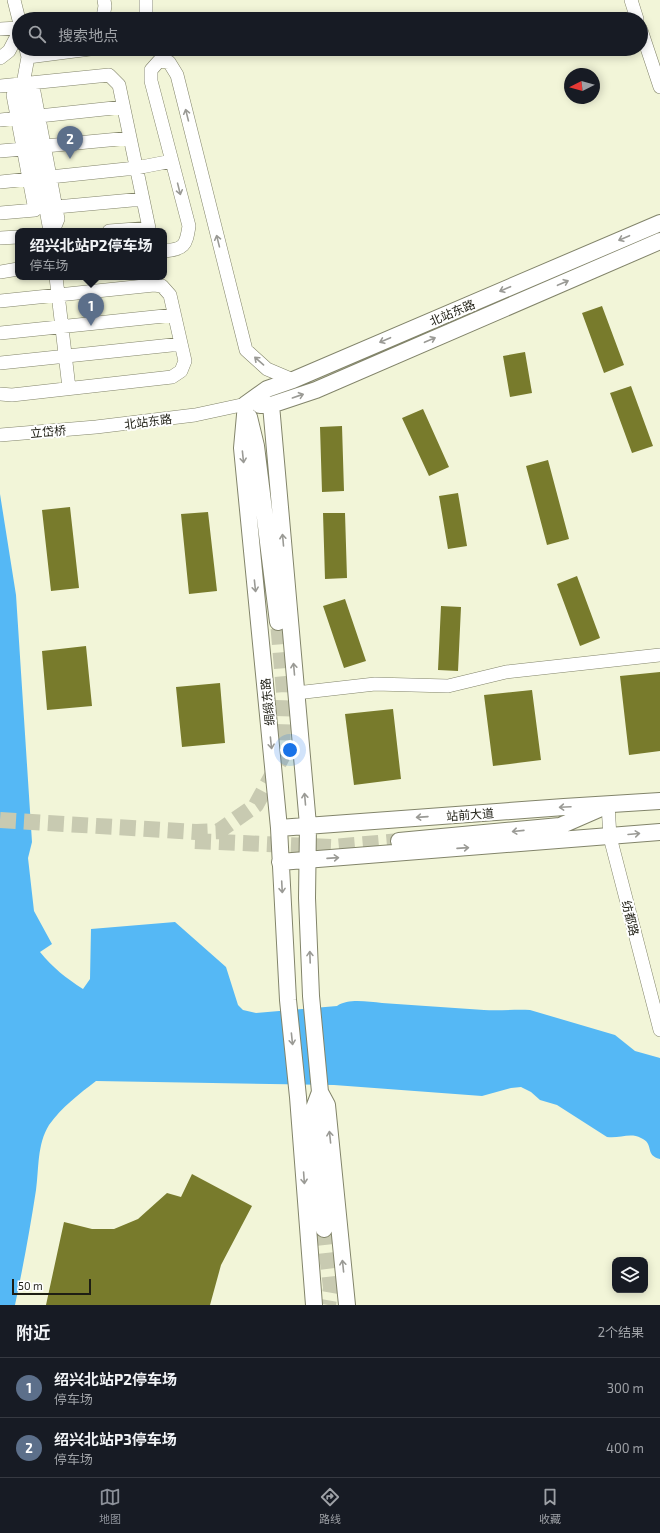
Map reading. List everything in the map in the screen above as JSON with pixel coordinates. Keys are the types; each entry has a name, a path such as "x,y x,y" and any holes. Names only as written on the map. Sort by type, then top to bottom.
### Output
{"main road":[{"name":"北站东路","path":"246,404 267,389 293,380 660,223"},
{"name":"北站东路","path":"246,404 271,405 316,390 660,241"},
{"path":"246,404 256,446 278,622"},
{"name":"绸缎东路","path":"246,404 242,448 279,828 288,1000 298,1097 314,1305"},
{"path":"271,405 308,825 307,898 311,996 320,1092 327,1105 347,1305"},
{"name":"站前大道","path":"279,828 660,801"},
{"path":"399,841 560,826 608,805"},
{"path":"280,862 660,832"},
{"path":"320,1092 314,1108 324,1229"}],"street":[{"path":"14,0 17,12"},
{"path":"104,0 104,12"},
{"path":"146,0 146,12"},
{"path":"631,0 635,12"},
{"path":"0,29 12,28"},
{"path":"0,58 9,51 12,45"},
{"path":"648,51 660,87"},
{"path":"27,56 23,84 50,228"},
{"path":"167,251 178,249 187,240 189,226 151,81 151,70 159,61 169,62 177,75 246,350 267,369 293,380"},
{"path":"0,86 109,75 119,85 149,228"},
{"path":"23,84 34,92 39,116 58,219 53,228"},
{"path":"0,213 35,210 13,96 23,84"},
{"path":"39,116 124,107"},
{"path":"0,120 18,118"},
{"path":"45,146 130,138"},
{"path":"0,151 23,149"},
{"path":"50,177 136,168 172,161"},
{"path":"0,182 29,179"},
{"path":"56,207 143,199"},
{"path":"0,238 15,237"},
{"path":"0,272 15,270"},
{"path":"56,280 69,388"},
{"path":"0,301 154,285 162,286 170,296 185,361 181,371 172,377 12,395 0,394"},
{"path":"0,333 174,315"},
{"path":"0,363 181,344"},
{"name":"北站东路","path":"96,427 195,415 246,404"},
{"name":"立岱桥","path":"0,435 96,427"},
{"path":"296,692 375,684 448,686 506,672 660,655"},
{"name":"纺都路","path":"608,805 610,837 660,1030"}],"water":[{"path":"0,494 16,595 32,842 28,858 34,911 52,944 40,952 50,963 65,977 83,989 90,979 91,929 175,922 226,967 238,1005 243,1010 256,1013 337,1006 347,1002 359,1001 484,1010 530,1010 615,1035 635,1051 660,1058 660,1159 652,1155 648,1143 645,1140 637,1136 607,1137 557,1105 540,1100 531,1092 521,1087 511,1088 482,1096 334,1085 96,1081 77,1096 54,1118 45,1132 40,1148 34,1205 15,1305 0,1305"}],"building":[{"path":"602,306 624,365 604,373 582,313"},
{"path":"525,352 532,393 510,397 503,356"},
{"path":"631,386 653,446 632,453 610,393"},
{"path":"423,409 449,467 429,476 402,418"},
{"path":"342,426 344,491 322,492 320,427"},
{"path":"548,460 569,539 547,545 526,466"},
{"path":"458,493 467,546 448,549 439,496"},
{"path":"70,507 79,588 51,591 42,510"},
{"path":"208,512 217,591 189,594 181,514"},
{"path":"323,513 345,513 347,578 325,579"},
{"path":"577,576 600,638 580,646 557,584"},
{"path":"345,599 366,661 344,668 323,606"},
{"path":"441,606 461,607 458,671 438,670"},
{"path":"86,646 92,706 47,710 42,651"},
{"path":"660,672 660,751 629,755 620,676"},
{"path":"220,683 225,743 182,747 176,687"},
{"path":"532,690 541,760 493,766 484,695"},
{"path":"393,709 401,779 354,785 345,714"},
{"path":"192,1174 252,1206 221,1265 210,1305 46,1305 64,1222 92,1229 114,1229 138,1219 167,1193 181,1197"}],"tunnel":[{"path":"0,820 196,832 219,831 256,805 282,757 284,692 278,622"},
{"path":"195,841 333,847 399,841"},
{"path":"324,1229 331,1288 328,1305"}],"place":[{"name":"绍兴北站P3停车场","path":"70,159"},
{"name":"绍兴北站P2停车场","path":"91,326"}]}
